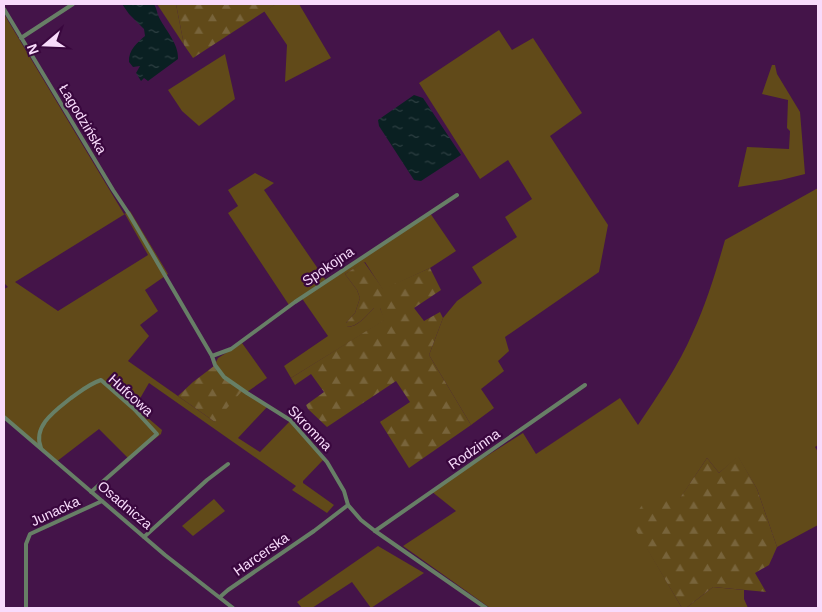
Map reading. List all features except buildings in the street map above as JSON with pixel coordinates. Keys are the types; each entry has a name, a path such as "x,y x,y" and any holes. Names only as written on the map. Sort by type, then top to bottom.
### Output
{"street":[{"path":"21,38 73,4"},
{"name":"Łagodzińska","path":"4,9 129,214"},
{"name":"Spokojna","path":"212,356 231,349 295,302 457,195"},
{"name":"Skromna","path":"129,214 212,356 215,365 224,377 290,420 327,462 344,491 348,505 361,520 486,608"},
{"name":"Hufcowa","path":"42,450 38,441 50,414 90,383 101,380 134,409 157,434 91,492"},
{"name":"Rodzinna","path":"375,531 585,385"},
{"name":"Osadnicza","path":"4,417 91,492 233,608"},
{"path":"144,536 207,480 228,464"},
{"name":"Junacka","path":"26,608 26,544 30,534 102,501"},
{"name":"Harcerska","path":"220,597 348,505"}],"green space":[{"path":"157,4 176,4 184,45"},
{"path":"176,4 276,4 193,58 184,45"},
{"path":"276,4 299,4 331,58 285,82 287,45 264,11"},
{"path":"4,14 124,214 130,211 168,274 145,290 158,311 140,325 149,336 128,361 215,422 214,366 218,358 242,343 267,378 247,392 268,406 238,438 260,452 291,420 311,441 324,459 303,483 334,505 327,513 292,490 296,486 149,383 135,407 162,430 161,434 129,459 99,429 56,462 4,416 4,289 8,287 4,283","holes":["125,214 148,255 58,311 15,282"]},
{"path":"499,30 512,50 533,38 582,113 550,136 608,225 599,272 505,337 509,351 498,361 504,371 481,389 494,408 471,425 429,355 443,318 457,301 482,283 472,267 517,237 505,217 532,199 508,160 480,179 419,83"},
{"path":"225,54 235,99 199,126 182,111 168,90"},
{"path":"772,65 775,65 777,74 800,112 805,174 738,187 747,147 789,149 790,131 787,128 788,100 762,94"},
{"path":"255,173 274,183 264,190 327,282 430,213 456,251 430,268 383,290 365,262 345,274 357,290 360,298 355,313 346,323 347,327 358,323 374,308 380,308 385,320 291,378 284,366 328,336 301,297 289,305 228,213 238,206 228,190"},
{"path":"818,188 818,445 815,447 818,452 818,525 777,547 757,489 738,457 719,473 707,458 647,548 682,608 490,608 403,546 456,511 431,491 523,433 536,454 620,398 638,425 668,380 698,321 715,275 725,240"},
{"path":"364,262 383,289 430,268 441,290 414,308 424,321 440,312 443,318 429,355 471,425 409,468 380,422 410,402 396,381 327,427 306,405 324,392 311,374 295,385 291,378 384,320 380,308 374,308 358,323 346,327 346,323 355,313 360,298 357,290 345,274"},
{"path":"214,366 242,391 215,422 178,396"},
{"path":"738,456 757,489 777,547 769,565 755,573 766,592 713,587 686,608 682,608 631,522 644,502 680,498 707,458 719,473"},
{"path":"214,499 225,511 193,536 182,526"},
{"path":"378,546 424,573 371,608 352,582 312,608 302,608 297,602"},
{"path":"713,587 744,590 744,599 748,608 686,608"}],"water":[{"path":"122,4 154,4 176,47 178,59 148,81 144,78 141,81 136,73 140,66 133,67 129,62 132,50 145,36 144,29"},
{"path":"414,95 423,98 461,155 421,181 414,180 379,126 378,120"}]}
